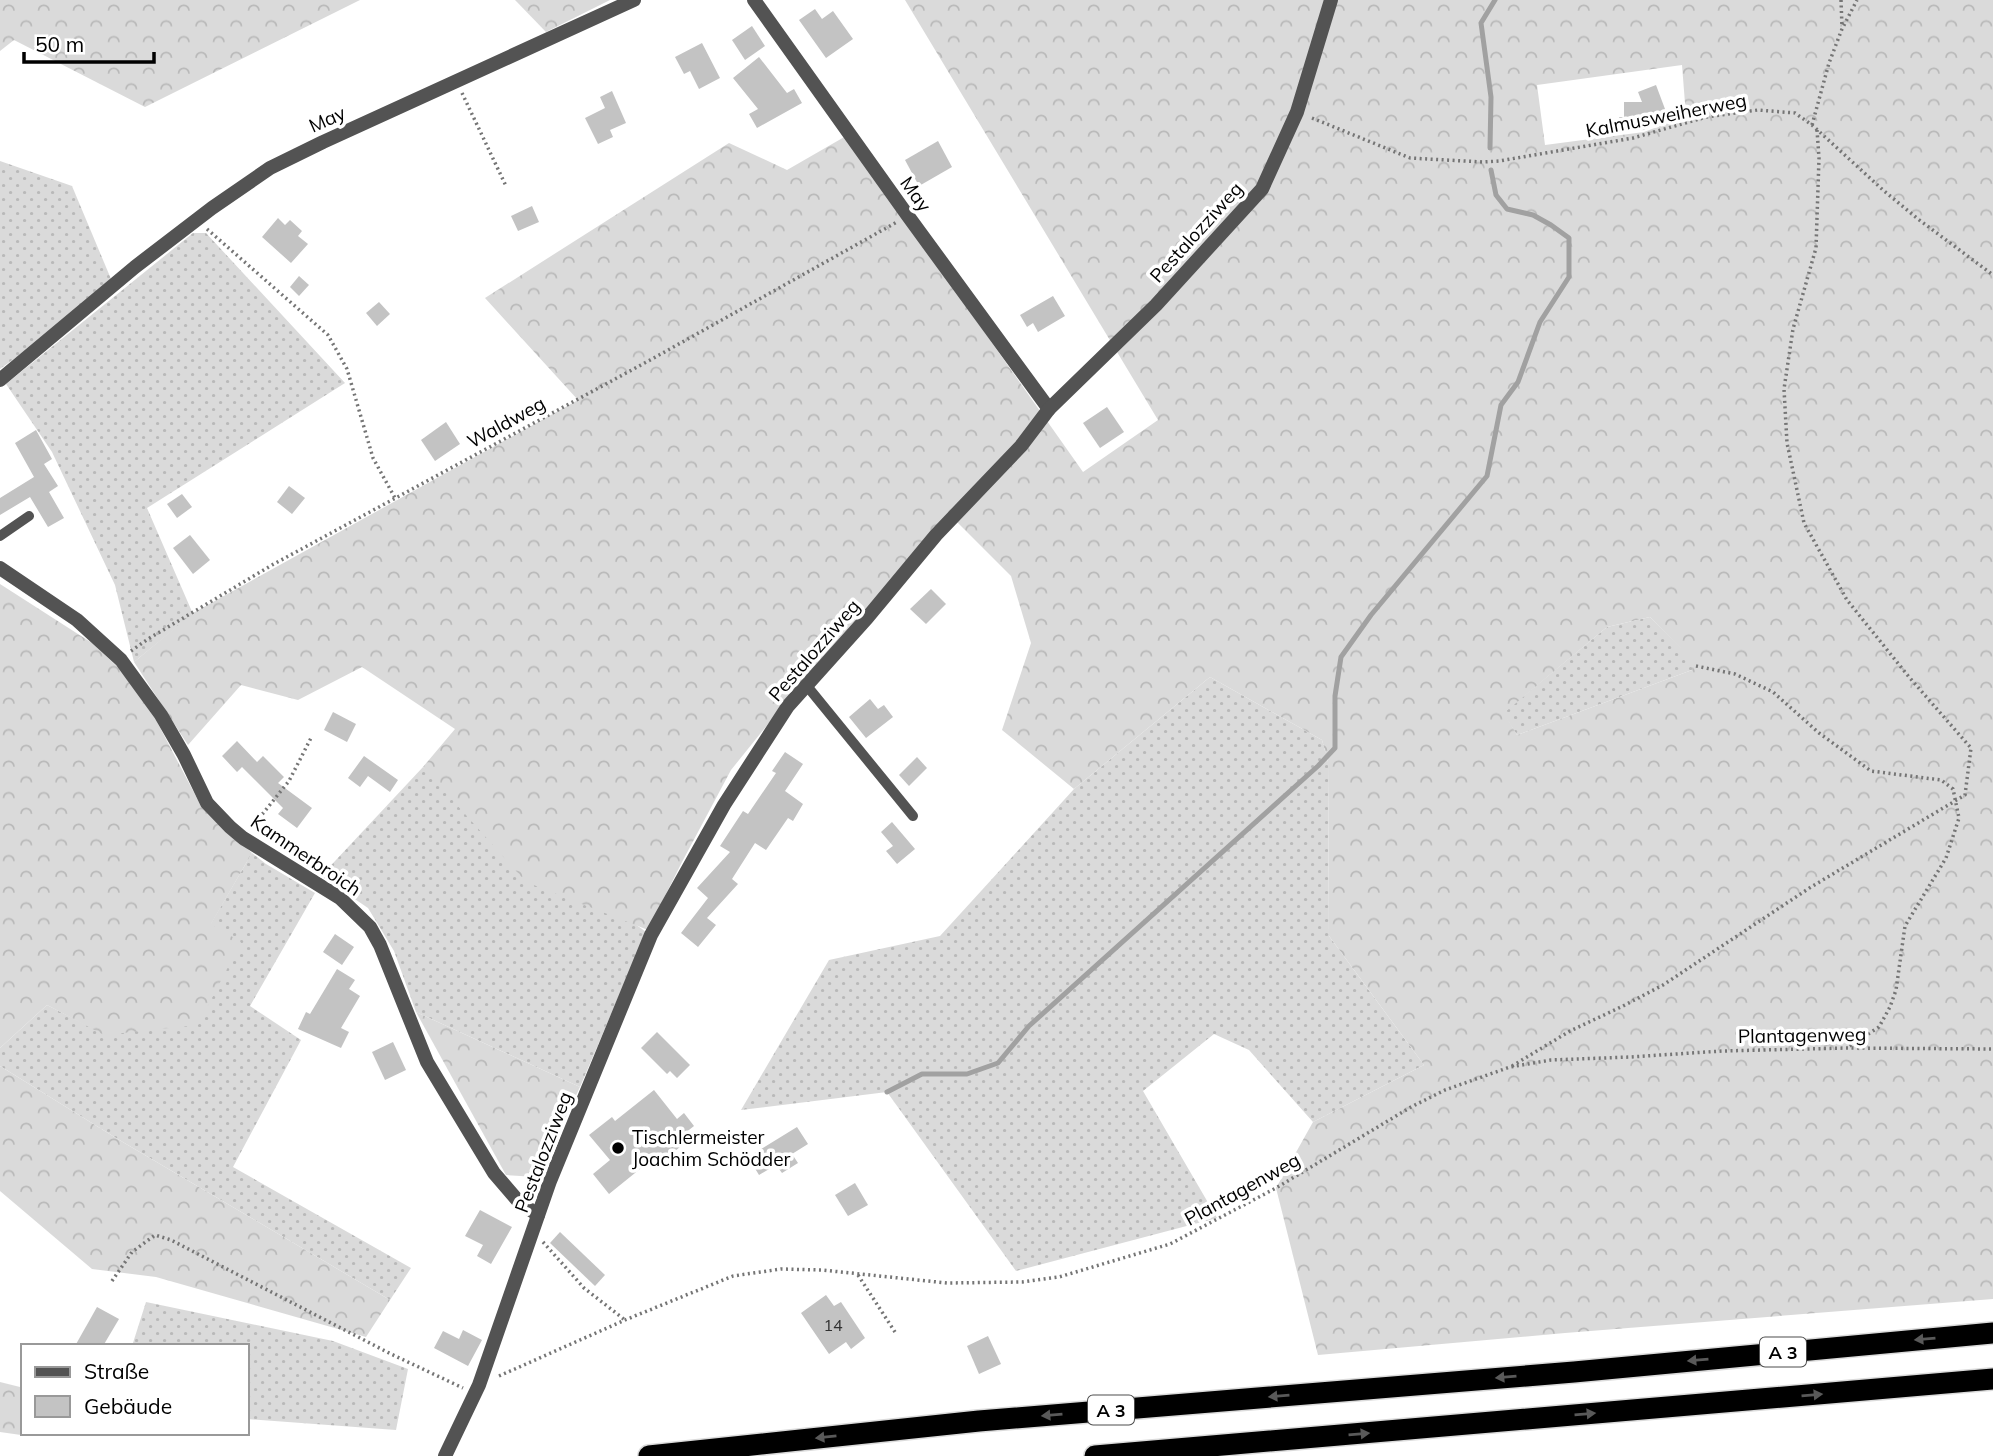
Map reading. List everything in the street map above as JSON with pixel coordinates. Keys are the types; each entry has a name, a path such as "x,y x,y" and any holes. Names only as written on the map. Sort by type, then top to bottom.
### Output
{"highway":[{"name":"A 3","path":"649,1456 979,1421 1560,1373 1993,1333"},
{"name":"A 3","path":"1096,1456 1993,1379"}],"street":[{"name":"May","path":"0,380 135,267 270,168 634,0"},
{"name":"May","path":"754,0 1049,409"},
{"name":"Pestalozziweg","path":"445,1456 474,1395 550,1181 651,935 724,805 788,706 867,618 936,535 1021,446 1049,409 1156,305 1262,189 1297,111 1331,0"},
{"name":"Kammerbroich","path":"0,568 77,620 121,660 161,715 207,803 230,827 243,838 340,898 370,927 380,945 427,1062 494,1173 519,1202 538,1216"}],"lane":[{"path":"0,536 29,516"},
{"path":"807,686 913,817"}],"path":[{"path":"1841,0 1842,29"},
{"path":"1812,125 1829,63 1857,0"},
{"path":"457,82 506,186"},
{"name":"Kalmusweiherweg","path":"1297,111 1410,158 1483,162 1633,138 1706,117 1758,110 1795,113 1892,197 1993,275"},
{"path":"1510,1068 1570,1031 1663,985 1811,887 1965,795 1971,748 1847,600 1804,523 1787,443 1784,389 1793,329 1816,248 1819,158 1817,130"},
{"name":"Waldweg","path":"121,660 148,639 262,571 908,216"},
{"path":"198,220 328,335 347,369 373,458 396,499"},
{"path":"1696,666 1735,674 1773,692 1819,733 1871,771 1941,780 1953,789 1959,818 1946,858 1905,926 1896,990 1890,1007 1879,1027 1847,1048"},
{"path":"243,838 289,781 312,736"},
{"name":"Plantagenweg","path":"474,1395 625,1320 733,1276 782,1269 947,1283 1022,1282 1059,1277 1170,1244 1276,1188 1410,1107 1446,1090 1510,1068 1551,1060 1721,1051 1993,1049"},
{"path":"533,1231 584,1288 625,1320"},
{"path":"112,1281 132,1252 155,1235 163,1237 474,1395"},
{"path":"858,1274 895,1332"}],"green space":[{"path":"0,0 360,0 145,107 14,40 0,51"},
{"path":"515,0 610,0 546,32"},
{"path":"905,0 1993,0 1993,1299 1318,1355 1276,1188 1313,1122 1424,1065 1329,936 1328,762 1322,740 1210,677 1074,789 1002,730 1031,643 1011,576 949,514 781,708 731,770 648,930 526,882 423,767 455,729 362,667 298,700 241,685 188,745 134,662 193,613 578,400 485,298 729,143 787,170 846,136 1083,472 1158,420","holes":["1682,65 1686,116 1644,132 1545,145 1537,85","1650,617 1693,660 1692,670 1517,735 1504,713 1607,627"]},
{"path":"0,161 72,186 111,279 33,345 0,369"},
{"path":"193,233 206,233 345,383 147,508 193,614 134,662 115,585 52,452 6,384"},
{"path":"0,584 92,643 123,672 156,720 201,806 252,853 211,924 241,942 198,1025 104,1035 47,1005 0,1048"},
{"path":"1650,617 1694,660 1692,670 1517,735 1503,713 1607,627"},
{"path":"1210,677 1322,740 1328,762 1329,936 1424,1065 1313,1122 1249,1050 1214,1034 1143,1091 1217,1218 1016,1271 887,1092 741,1110 829,960 940,936 1074,789"},
{"path":"423,767 646,932 580,1087 416,1012 394,951 368,908 321,876"},
{"path":"252,853 315,893 250,1006 301,1040 233,1167 411,1268 390,1300 0,1066 0,1048 47,1005 104,1034 210,925"},
{"path":"416,1012 580,1087 537,1177 506,1175"},
{"path":"0,1066 390,1300 366,1337 156,1277 92,1269 0,1191"},
{"path":"146,1302 333,1341 408,1369 396,1430 248,1419 248,1344 133,1344"},
{"path":"0,1382 20,1387 21,1435 0,1432"}],"building":[{"path":"815,9 822,19 833,11 853,39 826,58 799,20"},
{"path":"752,26 765,46 745,60 732,40"},
{"path":"702,43 720,78 699,89 690,71 684,74 675,57"},
{"path":"759,57 787,93 794,89 802,103 757,128 749,114 758,109 733,78"},
{"path":"1656,85 1668,117 1645,125 1645,130 1619,131 1619,117 1624,117 1624,102 1642,102 1638,92"},
{"path":"612,91 626,123 610,130 613,137 598,144 585,118 605,108 600,97"},
{"path":"938,141 952,167 919,186 905,160"},
{"path":"532,206 539,222 518,231 511,216"},
{"path":"278,218 285,225 290,220 302,231 298,236 308,244 291,263 262,237"},
{"path":"299,276 309,285 299,296 290,287"},
{"path":"1053,296 1065,316 1038,332 1033,323 1027,327 1020,315"},
{"path":"379,302 390,314 377,326 366,313"},
{"path":"1107,407 1124,432 1100,448 1083,423"},
{"path":"446,422 460,444 435,461 421,440"},
{"path":"36,430 52,459 44,464 58,486 49,492 64,518 48,527 30,497 0,515 0,498 34,477 15,443"},
{"path":"289,486 305,498 292,514 277,502"},
{"path":"182,494 192,507 177,518 167,504"},
{"path":"190,535 210,560 193,574 173,548"},
{"path":"931,589 946,604 926,624 910,609"},
{"path":"870,699 878,709 884,705 893,717 866,738 849,717"},
{"path":"333,712 356,724 347,742 324,730"},
{"path":"237,741 257,762 263,756 284,777 278,783 312,808 297,828 278,814 283,808 242,767 237,772 222,756"},
{"path":"785,752 803,764 785,791 803,804 793,821 788,818 766,850 755,843 732,879 738,884 707,918 716,925 698,947 681,933 708,898 697,888 730,852 720,846 743,811 748,814 776,773 772,771"},
{"path":"364,756 398,780 390,792 368,776 360,787 348,778"},
{"path":"917,757 927,768 909,786 899,775"},
{"path":"892,822 915,849 897,864 886,851 893,846 881,832"},
{"path":"335,934 354,947 342,965 323,952"},
{"path":"337,969 355,980 349,989 360,996 341,1028 349,1032 341,1048 298,1029 306,1012 310,1014"},
{"path":"657,1032 690,1065 677,1078 670,1071 667,1074 641,1048"},
{"path":"393,1042 406,1070 385,1080 372,1052"},
{"path":"654,1090 677,1119 684,1113 694,1126 675,1141 680,1147 666,1158 661,1152 609,1194 593,1174 610,1160 589,1135 612,1117 615,1121"},
{"path":"797,1127 808,1144 792,1154 798,1163 782,1173 776,1165 759,1175 748,1157"},
{"path":"855,1183 868,1205 848,1216 835,1195"},
{"path":"480,1210 512,1227 491,1264 477,1256 483,1245 465,1236"},
{"path":"560,1232 605,1275 595,1286 550,1243"},
{"path":"826,1295 834,1306 841,1302 865,1338 851,1349 846,1342 829,1354 801,1313"},
{"path":"97,1307 119,1319 104,1344 76,1344"},
{"path":"463,1330 482,1340 468,1366 434,1348 443,1331 459,1339"},
{"path":"988,1336 1001,1364 979,1374 967,1346"}],"waterway":[{"path":"1490,148 1491,97 1481,23 1495,0"},
{"path":"887,1092 922,1074 967,1074 998,1063 1029,1026 1335,748 1335,696 1341,657 1371,615 1487,476 1501,405 1518,382 1540,322 1569,277 1569,238 1533,215 1507,209 1496,195 1491,170"}],"place":[{"name":"Tischlermeister Joachim Schödder","path":"618,1148"}]}
